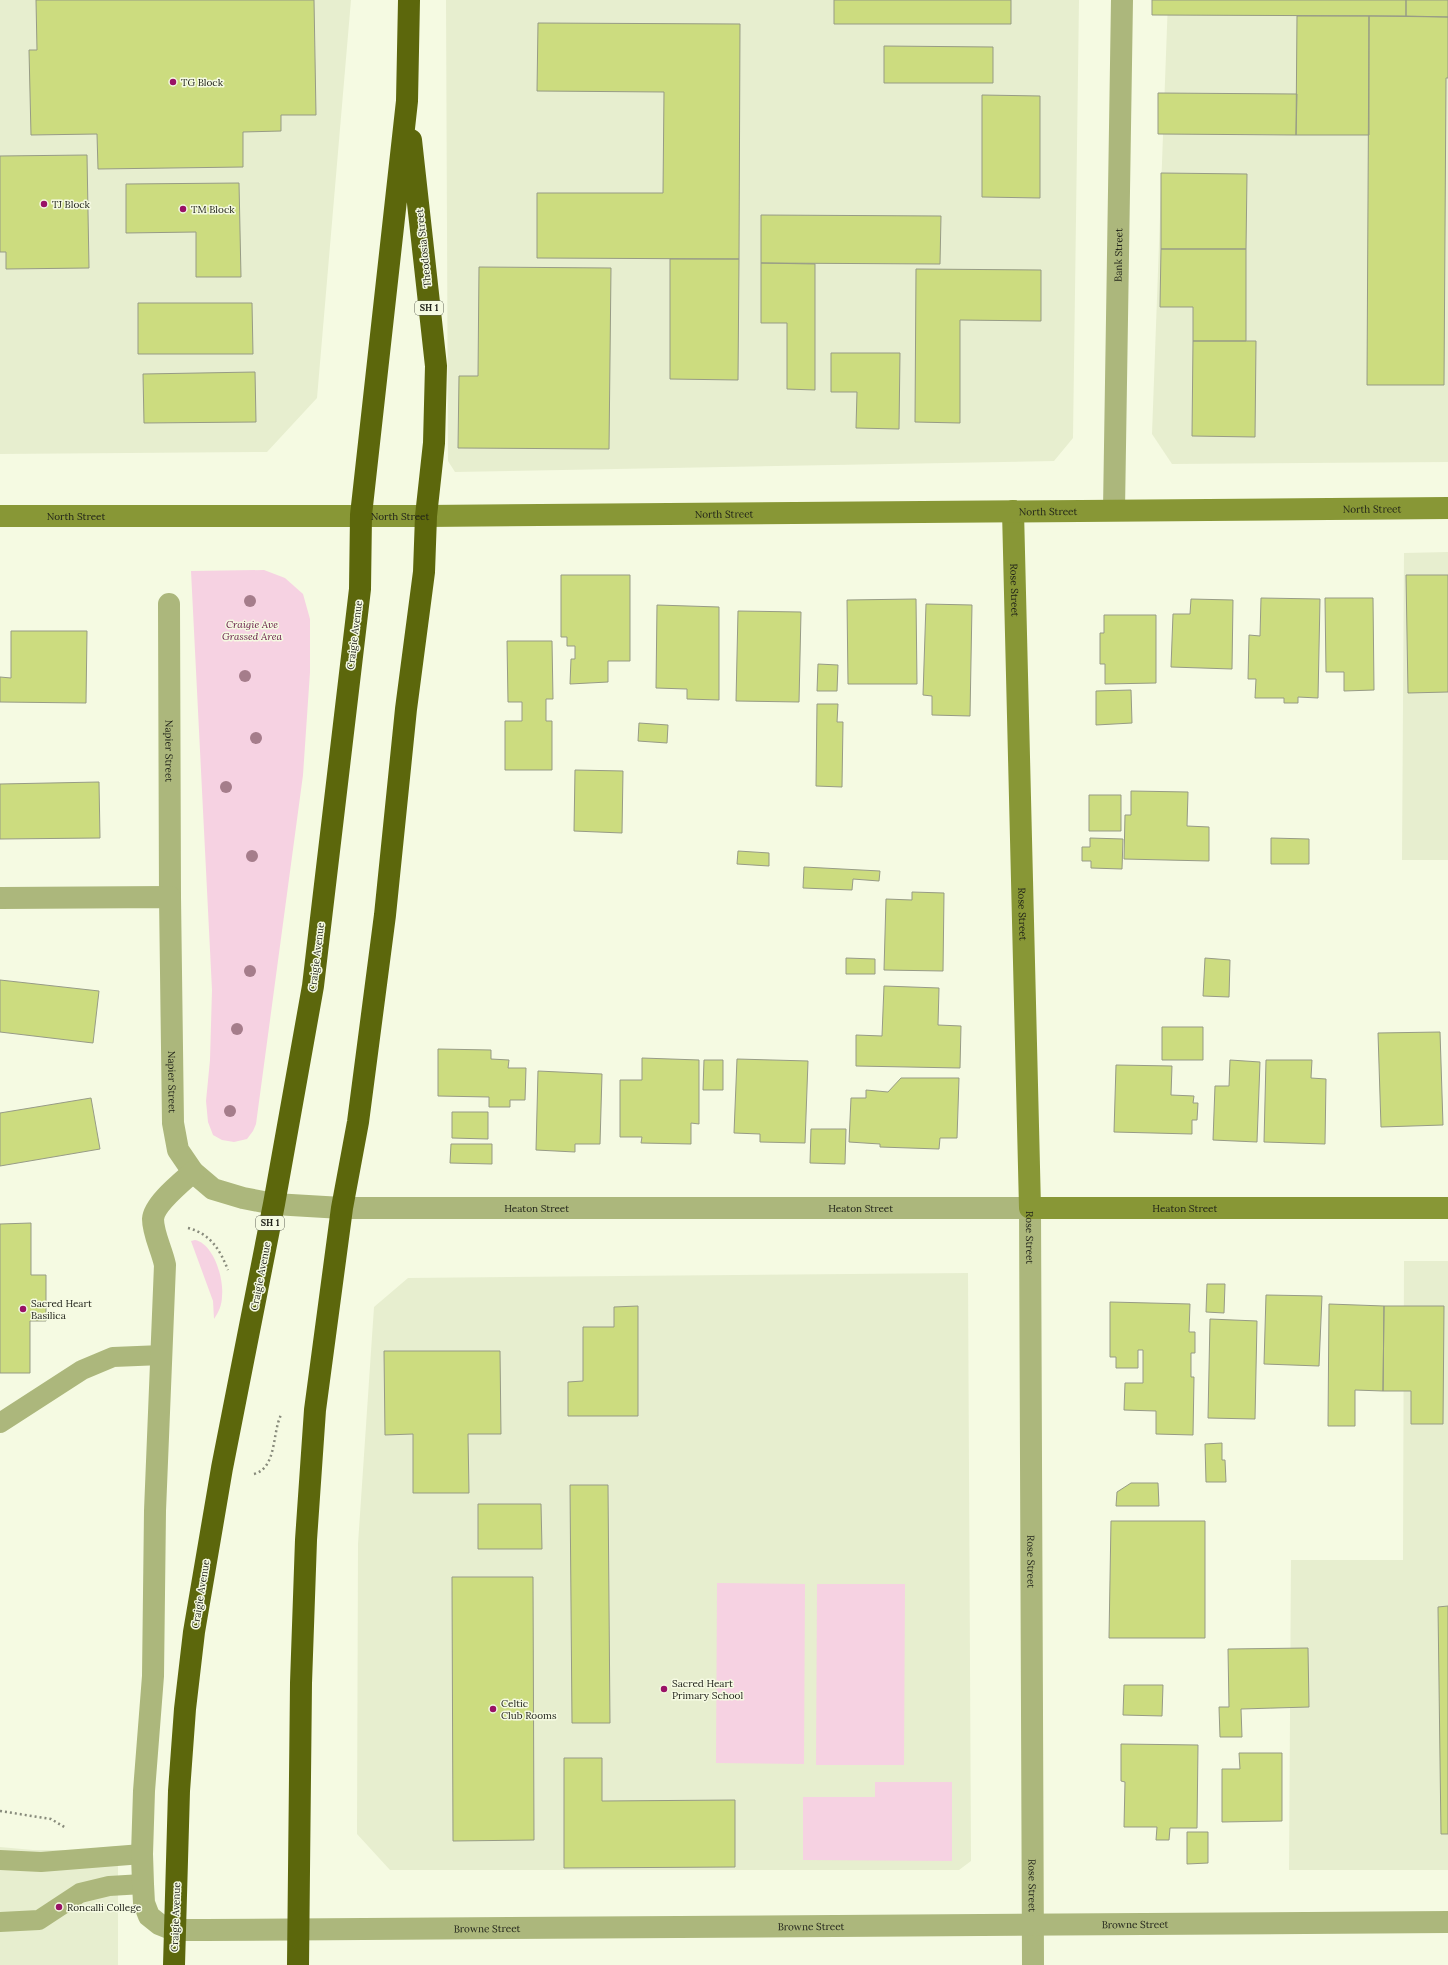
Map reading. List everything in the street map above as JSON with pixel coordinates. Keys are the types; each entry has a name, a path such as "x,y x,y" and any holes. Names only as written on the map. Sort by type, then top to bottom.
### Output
{"highway":[{"name":"Theodosia Street","path":"361,515 407,101 409,0"},
{"name":"Theodosia Street","path":"407,101 436,366 434,443 426,516"},
{"name":"Craigie Avenue","path":"174,1965 180,1784 185,1709 194,1632 224,1453 274,1204 313,986 360,588 361,515"},
{"name":"SH 1","path":"298,1965 301,1683 306,1540 315,1410 342,1208 358,1122 385,915 406,709 424,572 426,516"}],"street":[{"name":"Bank Street","path":"1114,510 1122,0"},
{"name":"North Street","path":"0,516 426,516 1448,508"},
{"name":"Rose Street","path":"1012,511 1030,1208 1033,1965"},
{"name":"Napier Street","path":"169,604 170,897 173,1123 178,1150 193,1172 213,1189 244,1198 274,1204"},
{"path":"0,898 170,897"},
{"path":"174,1930 159,1924 149,1916 144,1903 142,1854 144,1791 153,1676 155,1512 165,1265 155,1234 153,1219 156,1208 193,1172"},
{"name":"Heaton Street","path":"274,1204 342,1208 1448,1208"},
{"name":"Browne Street","path":"174,1930 1448,1922"}],"lane":[{"path":"5,1418 82,1370 113,1357 162,1355"},
{"path":"0,1860 41,1862 142,1854"},
{"path":"0,1922 39,1920 80,1893 109,1886 143,1884"}],"path":[{"path":"182,1227 196,1230 210,1238 221,1254 229,1274"},
{"path":"249,1474 264,1470 270,1461 277,1424 282,1412"},
{"path":"0,1811 51,1819 69,1830"}],"shaded area":[{"path":"0,0 351,0 317,398 267,452 0,454"},
{"path":"446,0 1079,0 1073,438 1054,461 455,472 448,461"},
{"path":"1168,0 1448,0 1448,462 1172,464 1152,434"},
{"path":"1448,552 1448,860 1402,860 1404,553"},
{"path":"1404,1261 1448,1261 1448,1870 1289,1870 1291,1560 1403,1560"},
{"name":"Sacred Heart Primary School","path":"968,1273 971,1861 959,1870 390,1870 357,1834 358,1544 374,1307 408,1278"},
{"name":"Roncalli College","path":"118,1846 118,1965 0,1965 0,1847 33,1850 76,1850"}],"green space":[{"name":"Craigie Ave Grassed Area","path":"264,570 285,578 303,594 310,619 310,672 303,775 256,1124 247,1139 234,1142 222,1140 213,1135 208,1122 206,1101 210,1060 212,990 191,571"},
{"path":"195,1240 208,1248 219,1272 222,1299 220,1308 214,1319 213,1301 191,1241"},
{"path":"717,1583 805,1584 804,1764 716,1763"},
{"path":"817,1584 905,1584 904,1765 816,1765"},
{"path":"875,1782 952,1782 952,1861 803,1860 803,1797 875,1797"}],"building":[{"name":"TG Block","path":"36,0 314,0 316,115 281,115 281,131 243,132 243,167 98,169 97,134 31,135 29,50 37,50"},
{"path":"834,0 1011,0 1011,24 834,24"},
{"path":"1152,0 1406,0 1406,16 1152,15"},
{"path":"1406,0 1448,0 1448,17 1406,16"},
{"path":"1297,16 1369,16 1369,135 1296,135"},
{"path":"1369,16 1448,17 1448,78 1446,78 1444,385 1367,385"},
{"path":"538,23 740,24 739,259 537,258 537,193 663,193 664,92 537,91"},
{"path":"884,46 993,47 993,83 884,83"},
{"path":"1158,93 1297,94 1296,135 1158,134"},
{"path":"982,95 1040,96 1040,198 982,197"},
{"name":"TJ Block","path":"87,155 89,268 6,269 6,252 0,252 0,156"},
{"path":"1161,173 1247,174 1246,249 1161,249"},
{"name":"TM Block","path":"239,183 241,277 196,277 196,232 126,233 126,184"},
{"path":"761,215 941,216 940,264 761,263"},
{"path":"1161,249 1246,249 1246,341 1193,341 1193,307 1160,307"},
{"path":"670,259 739,259 738,380 670,379"},
{"path":"761,263 815,264 815,390 787,389 787,323 761,323"},
{"path":"479,267 611,268 609,449 458,448 459,376 478,376"},
{"path":"916,269 1041,270 1041,321 960,320 960,423 915,422"},
{"path":"138,303 252,303 253,354 138,354"},
{"path":"1193,341 1256,341 1255,437 1192,436"},
{"path":"831,353 900,353 899,429 856,428 857,392 831,392"},
{"path":"255,372 256,422 144,423 143,374"},
{"path":"561,575 630,575 630,661 608,661 608,682 570,684 571,659 575,659 575,646 567,646 567,637 561,637"},
{"path":"1406,575 1448,575 1448,692 1408,693"},
{"path":"1261,598 1320,599 1318,698 1298,697 1298,703 1284,703 1284,698 1255,698 1256,679 1248,679 1249,635 1260,636"},
{"path":"1325,598 1373,598 1374,690 1344,691 1344,672 1326,672"},
{"path":"916,599 917,684 848,684 847,600"},
{"path":"1191,599 1233,600 1232,669 1171,667 1173,614 1190,614"},
{"path":"926,604 972,605 970,716 932,715 932,696 923,695"},
{"path":"657,605 719,607 719,700 687,699 687,689 656,688"},
{"path":"738,611 801,612 799,702 736,701"},
{"path":"1104,615 1156,615 1156,683 1105,684 1105,664 1100,664 1100,633 1104,633"},
{"path":"11,631 87,631 86,703 0,702 0,677 11,678"},
{"path":"507,641 552,641 553,699 546,699 546,721 552,721 552,770 505,770 505,721 522,721 522,702 508,702"},
{"path":"818,664 838,665 837,691 817,691"},
{"path":"1131,690 1132,723 1096,725 1096,691"},
{"path":"817,704 838,704 837,722 843,722 842,787 816,786"},
{"path":"639,723 668,725 667,743 638,741"},
{"path":"575,770 623,771 622,833 574,831"},
{"path":"99,782 100,838 0,839 0,784"},
{"path":"1131,791 1188,792 1187,826 1209,827 1209,861 1124,859 1125,815 1131,815"},
{"path":"1089,795 1121,795 1121,831 1089,831"},
{"path":"1090,838 1123,839 1122,869 1091,868 1091,861 1082,861 1082,847 1090,847"},
{"path":"1271,838 1309,839 1309,864 1271,864"},
{"path":"738,851 769,853 769,866 737,864"},
{"path":"804,867 880,871 879,881 853,879 852,890 803,888"},
{"path":"912,892 944,893 943,971 884,970 886,899 912,900"},
{"path":"846,958 875,959 875,974 846,974"},
{"path":"1205,958 1230,960 1229,997 1203,996"},
{"path":"0,980 99,991 93,1043 0,1032"},
{"path":"884,986 939,988 938,1025 961,1026 960,1068 856,1066 856,1035 882,1036"},
{"path":"1162,1027 1203,1027 1203,1060 1162,1060"},
{"path":"1440,1032 1443,1125 1381,1127 1378,1033"},
{"path":"438,1049 491,1050 491,1059 509,1060 508,1068 526,1068 525,1100 510,1100 510,1107 489,1107 489,1097 438,1096"},
{"path":"642,1058 699,1060 699,1124 691,1123 691,1144 641,1143 642,1137 620,1137 620,1080 642,1080"},
{"path":"737,1059 808,1061 805,1143 760,1142 760,1134 734,1133"},
{"path":"704,1060 723,1060 723,1090 703,1090"},
{"path":"1230,1060 1260,1062 1257,1142 1213,1140 1215,1086 1229,1086"},
{"path":"1266,1060 1312,1060 1311,1078 1326,1079 1325,1144 1264,1142"},
{"path":"1116,1065 1172,1066 1171,1095 1194,1096 1193,1103 1198,1103 1197,1120 1192,1120 1192,1134 1114,1132"},
{"path":"538,1071 602,1074 600,1144 575,1144 575,1152 536,1150"},
{"path":"901,1078 959,1078 957,1138 940,1138 939,1149 880,1147 880,1144 849,1142 851,1098 866,1098 866,1090 888,1092"},
{"path":"91,1098 100,1149 0,1166 0,1113"},
{"path":"452,1112 488,1112 488,1139 452,1138"},
{"path":"811,1129 846,1129 845,1164 810,1163"},
{"path":"451,1144 492,1144 492,1164 450,1163"},
{"name":"Sacred Heart Basilica","path":"31,1223 31,1275 46,1275 46,1321 30,1321 30,1373 0,1373 0,1224"},
{"path":"1207,1284 1225,1284 1224,1313 1206,1312"},
{"path":"1266,1295 1322,1296 1319,1366 1264,1364"},
{"path":"1110,1302 1190,1304 1189,1332 1195,1332 1195,1353 1191,1353 1191,1377 1194,1377 1193,1435 1156,1434 1156,1411 1124,1410 1125,1383 1143,1383 1143,1350 1138,1350 1138,1368 1116,1368 1116,1357 1110,1357"},
{"path":"1329,1304 1384,1306 1383,1391 1355,1390 1355,1426 1328,1426"},
{"path":"638,1306 638,1416 568,1416 568,1382 583,1381 583,1327 614,1327 614,1307"},
{"path":"1384,1306 1444,1306 1443,1424 1411,1424 1411,1391 1383,1391"},
{"path":"1210,1319 1257,1321 1255,1419 1208,1418"},
{"path":"384,1351 500,1351 501,1434 468,1434 469,1493 413,1493 413,1434 385,1435"},
{"path":"1222,1443 1222,1460 1225,1460 1226,1482 1206,1482 1205,1444"},
{"path":"1131,1483 1158,1483 1159,1506 1116,1506 1117,1492"},
{"path":"570,1485 608,1485 610,1723 572,1723"},
{"path":"478,1504 541,1504 542,1549 478,1549"},
{"path":"1111,1521 1205,1521 1205,1638 1109,1638"},
{"name":"Celtic Club Rooms","path":"452,1577 533,1577 534,1840 453,1841"},
{"path":"1448,1606 1448,1834 1441,1834 1438,1607"},
{"path":"1308,1648 1309,1707 1241,1709 1242,1737 1220,1737 1219,1707 1229,1707 1228,1649"},
{"path":"1124,1685 1163,1685 1162,1716 1123,1715"},
{"path":"1121,1744 1198,1745 1197,1828 1170,1828 1169,1840 1156,1840 1157,1827 1124,1827 1125,1782 1121,1781"},
{"path":"1239,1753 1282,1753 1282,1821 1222,1822 1222,1769 1240,1769"},
{"path":"564,1758 602,1758 602,1801 735,1800 735,1867 564,1868"},
{"path":"1187,1832 1208,1832 1208,1863 1187,1864"}],"place":[{"name":"TG Block","path":"173,82"},
{"name":"TJ Block","path":"44,204"},
{"name":"TM Block","path":"183,209"},
{"name":"Sacred Heart Basilica","path":"23,1309"},
{"name":"Sacred Heart Primary School","path":"664,1689"},
{"name":"Celtic Club Rooms","path":"493,1709"},
{"name":"Roncalli College","path":"59,1907"}]}
